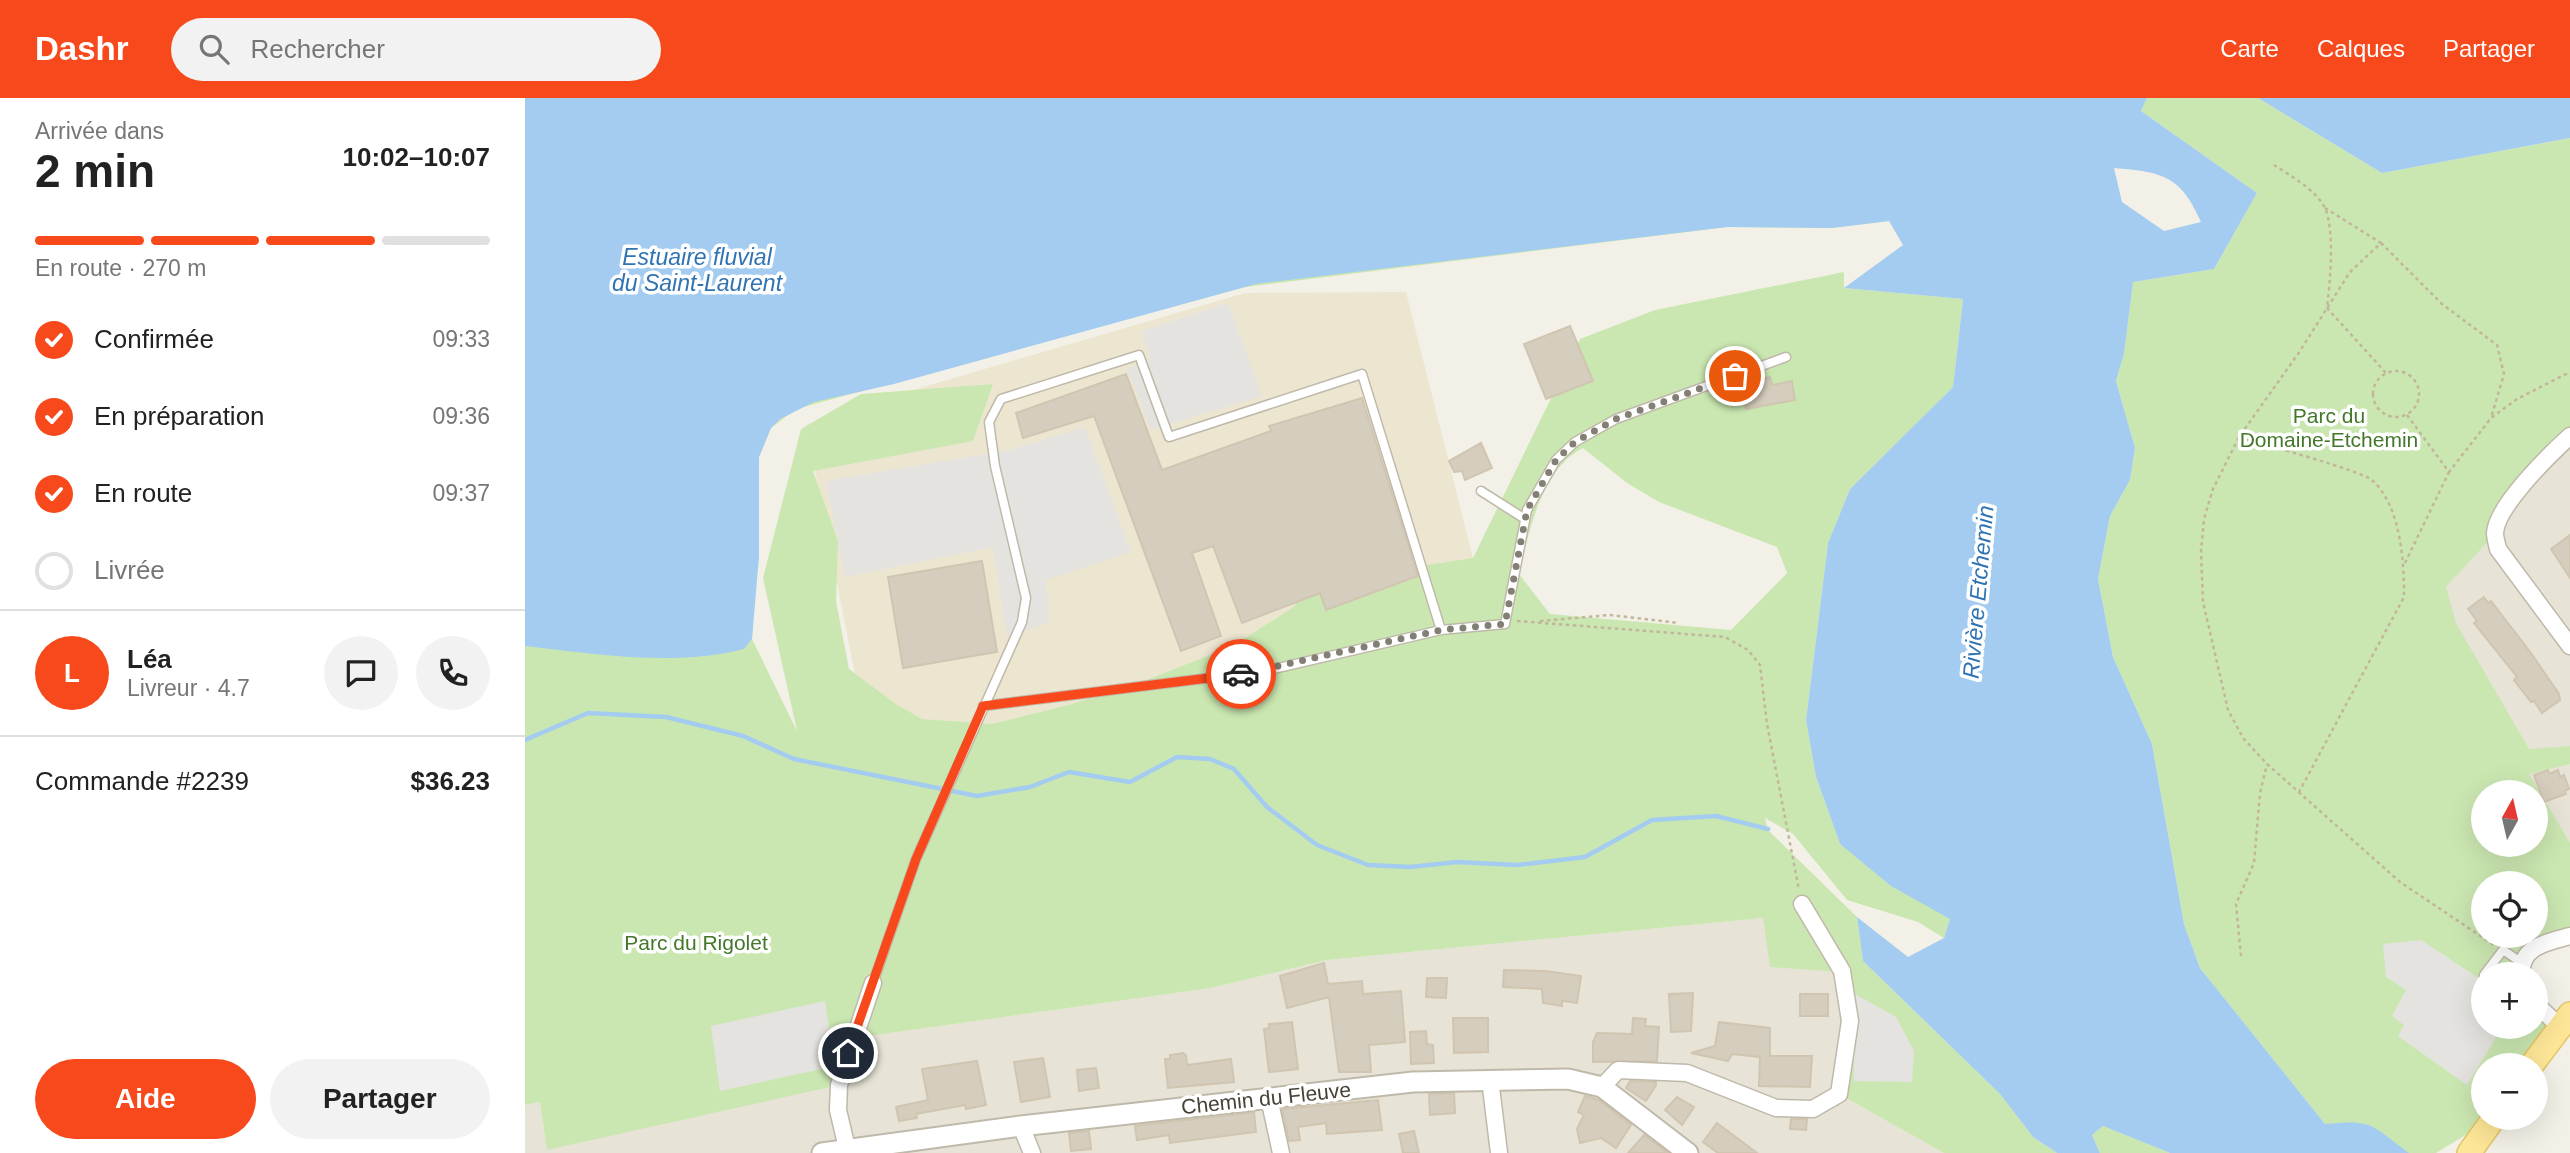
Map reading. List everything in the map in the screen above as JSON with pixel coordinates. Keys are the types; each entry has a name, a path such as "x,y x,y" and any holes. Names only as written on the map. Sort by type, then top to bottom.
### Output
{"main road":[{"path":"2541,1053 2565,1020"},
{"path":"2469,1153 2485,1130"}],"street":[{"path":"2570,436 2534,472 2498,521 2495,534 2498,549 2570,646"},
{"path":"1602,1087 1618,1070 1653,1070 1687,1073 1776,1108 1813,1109 1839,1094 1850,1021 1842,971 1802,904"},
{"path":"2526,962 2535,947 2570,936"},
{"path":"847,1148 838,1110 839,1085 873,983"},
{"path":"2548,1011 2565,1020"},
{"path":"1490,1079 1499,1153"},
{"name":"Chemin du Fleuve","path":"822,1153 1021,1126 1413,1082 1568,1079 1602,1087 1688,1153"},
{"path":"1269,1098 1281,1153"},
{"path":"1021,1126 1032,1153"}],"lane":[{"path":"873,983 916,859 1022,622 1026,598 995,466 989,422 1001,399 1139,355 1169,437 1362,374 1441,630"},
{"path":"983,706 1265,671 1441,630 1505,622 1527,510 1556,460 1575,442 1616,419 1786,357"},
{"path":"1481,491 1525,519"},
{"path":"2494,962 2503,950 2515,962"}],"path":[{"path":"2274,165 2301,182 2325,208 2381,243 2442,304 2497,345 2504,374 2491,418"},
{"path":"2325,208 2332,262 2327,308 2386,373"},
{"path":"2381,243 2350,272 2239,437 2213,489 2204,519 2201,551 2203,602 2228,710 2243,738 2267,764 2400,883 2471,929"},
{"path":"2401,371 2409,374 2418,387 2418,402 2407,415 2393,417 2375,405 2372,390 2386,373 2401,371"},
{"path":"2404,564 2449,472 2491,418 2517,399 2570,372"},
{"path":"2407,415 2449,472"},
{"path":"2239,437 2371,478 2390,506 2404,564 2405,597 2299,793"},
{"path":"1527,622 1610,615 1679,623"},
{"path":"1505,622 1725,637 1748,650 1761,665 1767,724 1797,883"},
{"path":"2241,956 2236,904 2254,863 2260,793 2267,764"}],"shaded area":[{"path":"1406,292 1492,633 1060,730 867,736 809,440 851,408 1245,293"},
{"path":"1228,303 1262,396 1151,430 1127,369 1150,360 1142,331"},
{"path":"1085,427 1131,552 1046,580 1049,622 1007,637 993,547 845,577 826,481 1010,450"},
{"path":"2570,436 2570,868 2548,819 2548,780 2529,780 2431,603 2495,534 2498,521"},
{"path":"1763,918 1842,971 1850,1021 1839,1094 1944,1153 525,1153 525,1105 540,1102 547,1149 854,1038 1211,988 1327,960"},
{"path":"2421,940 2471,973 2471,1039 2495,1039 2486,1053 2471,1053 2471,1078 2467,1085 2398,1036 2404,1025 2392,1016 2406,990 2386,977 2383,944"},
{"path":"1853,993 1896,1017 1914,1051 1912,1082 1854,1081"},
{"path":"825,1001 835,1066 720,1091 711,1026"}],"green space":[{"name":"Parc du Rigolet","path":"525,98 1889,221 1832,228 1727,227 1245,287 796,409 771,428 759,457 752,639 797,731 763,578 801,429 861,394 993,384 973,441 813,471 838,541 836,601 849,669 896,704 922,719 992,724 1072,704 1144,681 1233,646 1295,606 1303,584 1473,558 1580,339 1655,310 1844,272 1844,288 1963,299 1953,387 1850,489 1828,543 1806,720 1816,777 1840,844 1950,919 1944,938 1918,922 1847,900 1793,834 1765,818 1768,830 1857,917 1863,961 2000,1094 2033,1137 2057,1153 1944,1153 1839,1094 1850,1022 1842,972 1770,967 1763,918 1327,960 1211,988 854,1038 839,1085 547,1150 540,1102 525,1105","holes":["1583,448 1627,483 1659,502 1777,547 1787,573 1731,630 1550,614 1519,574 1533,521 1547,486 1569,458"]},
{"name":"Parc du Domaine-Etchemin","path":"2147,98 2258,98 2382,173 2570,138 2570,436 2534,472 2495,534 2446,587 2456,623 2529,749 2570,746 2570,764 2529,774 2533,780 2471,780 2471,858 2548,858 2548,806 2570,843 2570,936 2548,942 2548,871 2471,871 2471,948 2539,948 2530,962 2471,962 2471,1039 2548,1039 2548,1009 2566,1018 2540,1053 2471,1053 2471,1130 2474,1130 2436,1153 2397,1153 2325,1124 2200,968 2184,924 2152,744 2113,657 2098,579 2110,516 2130,480 2135,448 2116,381 2124,354 2133,282 2214,269 2257,193 2141,111"},
{"path":"2103,1126 2170,1153 2100,1153 2092,1135"}],"water":[{"name":"Estuaire fluvial du Saint-Laurent","path":"525,98 2147,98 2141,111 2257,193 2214,269 2133,282 2124,354 2116,381 2135,448 2130,480 2110,516 2098,579 2113,657 2152,744 2184,924 2200,968 2325,1124 2353,1122 2371,1126 2409,1153 2170,1153 2103,1126 2092,1135 2100,1153 2057,1153 2033,1137 2000,1094 1863,961 1857,917 1908,957 1944,938 1950,919 1891,886 1840,844 1816,777 1806,720 1828,543 1850,489 1953,387 1963,299 1844,288 1903,245 1889,221 1832,228 1727,227 1256,284 894,384 814,402 780,419 771,428 759,457 759,557 752,639 744,649 663,658 525,646","holes":["2114,168 2145,172 2168,179 2186,195 2201,222 2164,231 2122,202"]},
{"path":"2258,98 2570,98 2570,138 2382,173"}],"building":[{"path":"1570,326 1593,381 1546,399 1524,344"},
{"path":"1126,374 1162,470 1271,431 1269,426 1362,398 1418,576 1326,610 1320,593 1242,623 1213,546 1192,553 1221,636 1181,651 1094,416 1023,438 1016,413"},
{"path":"1770,377 1772,385 1792,381 1795,400 1746,409 1742,383"},
{"path":"1481,443 1492,468 1465,480 1462,471 1454,472 1449,461"},
{"path":"2570,535 2570,578 2551,549"},
{"path":"982,561 997,652 903,668 888,577"},
{"path":"2484,597 2488,603 2491,601 2559,694 2560,700 2542,713 2514,680 2517,677 2474,623 2477,621 2468,609"},
{"path":"2558,770 2560,777 2564,775 2569,789 2565,791 2566,794 2548,801 2548,780 2536,780 2534,775"},
{"path":"1324,963 1328,984 1362,981 1363,994 1401,991 1405,1042 1369,1045 1371,1072 1339,1072 1329,997 1287,1008 1280,976"},
{"path":"1504,970 1546,971 1581,976 1577,1003 1562,1001 1562,1006 1543,1003 1542,989 1503,987"},
{"path":"1427,978 1447,978 1446,998 1426,997"},
{"path":"1693,993 1691,1031 1671,1032 1669,994"},
{"path":"1800,994 1828,994 1828,1016 1800,1016"},
{"path":"1453,1018 1488,1018 1488,1052 1454,1053"},
{"path":"1633,1018 1646,1019 1645,1026 1659,1027 1657,1061 1593,1062 1593,1042 1597,1033 1632,1034"},
{"path":"1292,1022 1298,1069 1269,1072 1264,1029 1269,1028 1269,1024"},
{"path":"1719,1022 1770,1028 1770,1056 1812,1056 1810,1087 1759,1086 1760,1057 1732,1054 1728,1061 1691,1053 1715,1046"},
{"path":"1426,1031 1427,1044 1433,1045 1434,1063 1411,1064 1410,1032"},
{"path":"1170,1055 1186,1055 1187,1065 1231,1059 1234,1082 1168,1088 1165,1059 1170,1059"},
{"path":"1043,1058 1050,1097 1021,1102 1014,1062"},
{"path":"977,1061 986,1105 966,1109 965,1105 916,1114 917,1118 899,1121 896,1107 928,1100 922,1069"},
{"path":"1096,1068 1099,1088 1079,1091 1077,1070"},
{"path":"1630,1081 1656,1082 1656,1085 1646,1101 1626,1088"},
{"path":"1454,1093 1455,1113 1430,1115 1429,1094"},
{"path":"1585,1096 1599,1100 1631,1125 1616,1148 1601,1138 1580,1143 1577,1129 1584,1115 1578,1112"},
{"path":"1677,1097 1694,1107 1682,1125 1665,1110"},
{"path":"1378,1100 1382,1130 1327,1134 1326,1123 1298,1127 1300,1140 1289,1141 1282,1109"},
{"path":"1254,1112 1256,1132 1170,1143 1169,1135 1137,1140 1135,1126"},
{"path":"1791,1119 1807,1119 1806,1130 1790,1129"},
{"path":"1717,1123 1757,1153 1718,1153 1703,1142"},
{"path":"1089,1131 1091,1149 1071,1151 1069,1133"},
{"path":"1414,1131 1419,1153 1403,1153 1399,1134"},
{"path":"1644,1135 1668,1153 1628,1153"}],"waterway":[{"path":"525,740 588,713 666,717 743,736 794,759 977,796 1030,787 1069,772 1130,782 1177,757 1210,759 1234,769 1267,807 1317,845 1368,865 1410,867 1457,862 1517,865 1585,857 1652,820 1716,816 1768,829"}],"way so far":[{"path":"1241,674 1265,671 1441,630 1505,624 1527,510 1556,460 1575,442 1616,419 1735,376"}],"route":[{"path":"848,1053 916,859 983,706 1241,674"}],"water label":[{"name":"Rivière Etchemin","path":"1978,592"}]}
